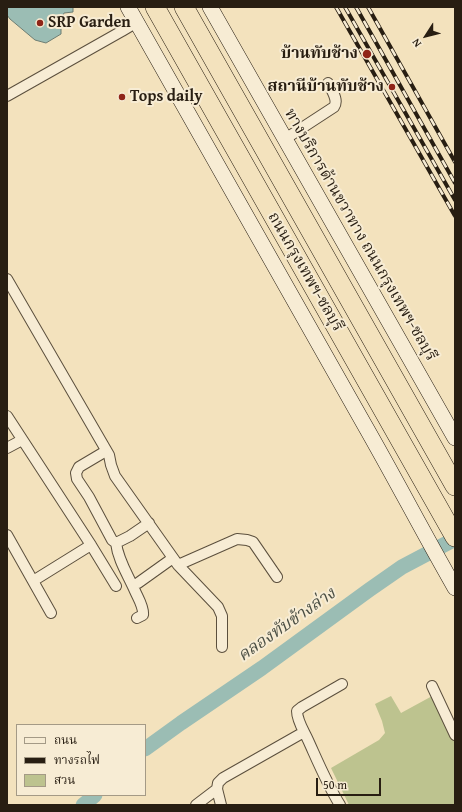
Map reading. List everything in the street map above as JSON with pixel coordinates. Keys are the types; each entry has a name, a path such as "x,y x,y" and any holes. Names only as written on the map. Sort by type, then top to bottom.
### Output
{"highway":[{"name":"ถนนกรุงเทพฯ-ชลบุรี","path":"155,7 455,537"},
{"name":"ถนนกรุงเทพฯ-ชลบุรี","path":"184,7 455,486"}],"main road":[{"path":"128,7 210,150 455,588"},
{"name":"ทางบริการด้านขวาทาง ถนนกรุงเทพฯ-ชลบุรี","path":"210,7 455,438"}],"street":[{"path":"7,96 122,32 137,22"},
{"path":"285,139 336,105 337,101 328,83"},
{"path":"7,279 110,458 115,476 175,562 218,607 222,616 222,647"},
{"path":"7,416 116,586"},
{"path":"7,448 22,440"},
{"path":"106,451 79,467 76,473 112,540 116,543 117,552 122,565 138,597 143,611 143,614 137,618"},
{"path":"116,543 130,536 148,523"},
{"path":"7,535 51,613"},
{"path":"138,583 175,562 237,539 253,542 277,577"},
{"path":"33,581 91,545"},
{"path":"340,805 330,788 297,717 298,711 302,707 342,684"},
{"path":"432,686 455,735"},
{"path":"221,805 217,789 218,783 223,778 304,732"},
{"path":"196,805 217,789"}],"green space":[{"path":"434,695 455,740 455,805 349,805 331,768 379,740 385,733 375,704 391,696 401,713"}],"water":[{"path":"7,7 73,7 73,12 64,13 61,20 61,34 46,43 35,40 10,19 7,15"}],"waterway":[{"name":"คลองทับช้างล่าง","path":"146,748 262,668 402,567 455,539"},
{"name":"คลองทับช้างล่าง","path":"83,805 94,796"}],"railway":[{"path":"336,7 455,216"},
{"path":"345,7 455,200"},
{"path":"356,7 455,183"},
{"path":"368,7 455,162"}],"place":[{"name":"SRP Garden","path":"40,23"},
{"name":"บ้านทับช้าง","path":"367,54"},
{"name":"สถานีบ้านทับช้าง","path":"392,87"},
{"name":"Tops daily","path":"122,97"}]}
